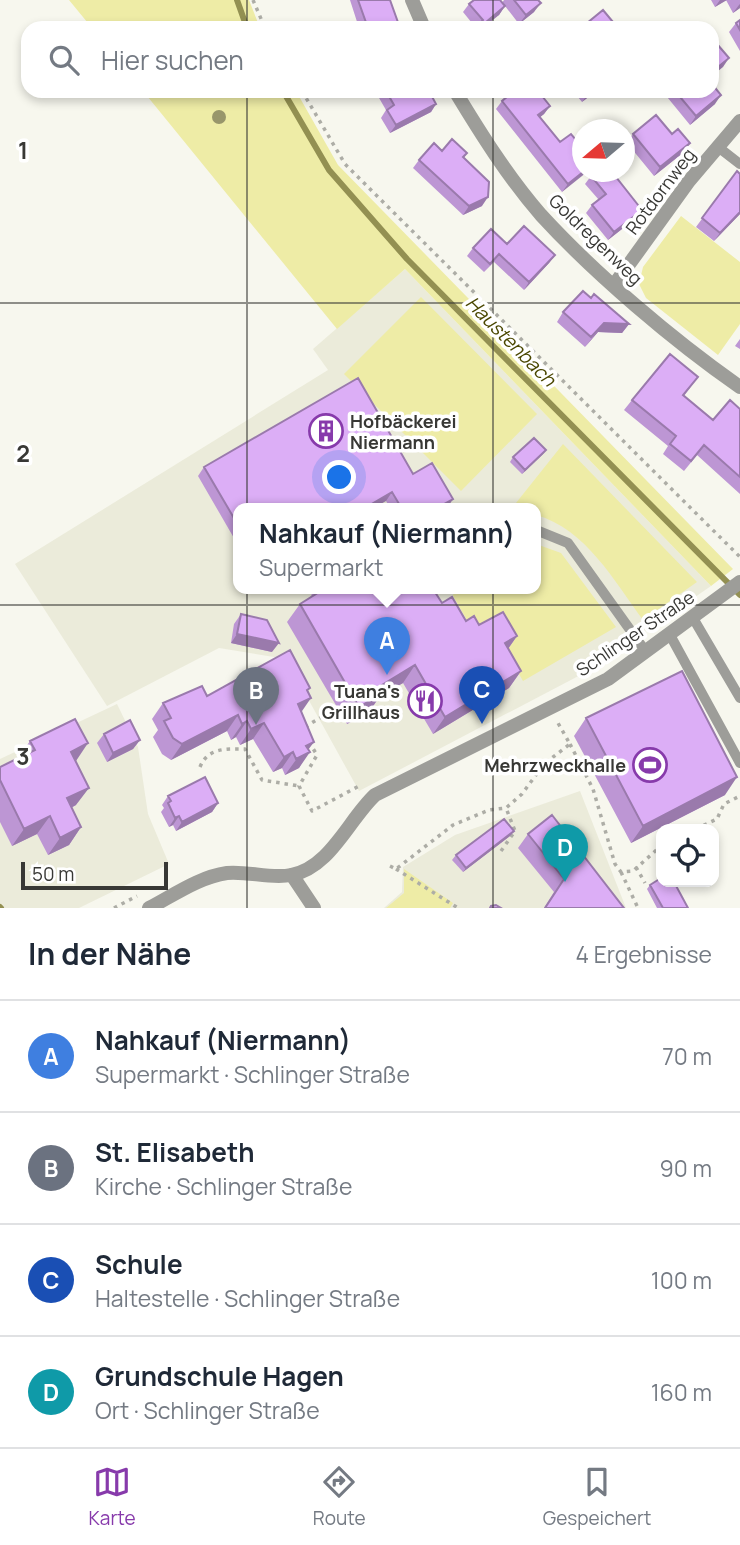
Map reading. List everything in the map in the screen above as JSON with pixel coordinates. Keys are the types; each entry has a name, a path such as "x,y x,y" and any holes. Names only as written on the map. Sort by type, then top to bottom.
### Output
{"street":[{"path":"412,0 422,21"},
{"name":"Goldregenweg","path":"459,98 487,144 541,214 614,285 740,387"},
{"name":"Rotdornweg","path":"614,285 689,181 740,121"},
{"name":"Schlinger Straße","path":"292,875 331,852 363,806 375,795 608,679 740,582"},
{"path":"149,908 207,877 247,873 292,875 314,908"}],"lane":[{"path":"718,147 740,164"},
{"path":"541,532 568,543 646,652"},
{"path":"693,618 740,698"},
{"path":"670,635 740,764"}],"path":[{"path":"253,0 262,21"},
{"path":"306,98 345,164 740,558"},
{"path":"551,708 593,789 615,864 638,908"},
{"path":"299,786 317,755 303,729 328,713"},
{"path":"396,869 453,825 489,810 506,808 522,794 544,764 569,744"},
{"path":"200,766 204,758 220,748 245,749 262,780 299,786"},
{"path":"299,786 312,811 367,782"},
{"path":"706,824 717,819 724,804 740,796"},
{"path":"501,852 515,831 506,808"},
{"path":"621,872 633,871 656,850"},
{"path":"390,866 458,908"},
{"path":"636,867 645,883"}],"shaded area":[{"path":"69,0 249,0 257,21 86,21"},
{"path":"149,98 300,98 338,165 733,569 711,586 405,269 337,329"},
{"path":"681,216 740,262 740,324 718,355 646,298 639,284 643,267"},
{"path":"405,269 711,586 588,671 359,791 286,659 219,648 107,706 15,564 328,370 313,349"},
{"path":"421,297 537,414 461,491 344,374"},
{"path":"563,444 697,582 643,620 610,573 584,544 570,532 541,517 541,503 516,503"},
{"path":"541,546 561,553 616,627 523,681 488,620 472,629 453,596 541,594"},
{"path":"117,704 138,747 148,814 169,864 79,908 4,908 0,903 0,759"},
{"path":"580,791 626,908 384,908 402,892 403,867 455,835"},
{"path":"404,869 453,903 450,908 386,908 404,893"}],"building":[{"path":"358,0 390,0 398,21 366,21"},
{"path":"474,0 500,0 505,6 487,21 482,21 469,4"},
{"path":"514,0 538,0 541,3 526,15"},
{"path":"603,10 612,21 590,21"},
{"path":"719,46 729,58 719,66"},
{"path":"390,98 433,98 436,104 396,125 387,110 394,105"},
{"path":"506,98 544,98 550,106 538,115 560,142 572,135 572,181 568,184 502,101"},
{"path":"681,98 717,98 696,116"},
{"path":"656,115 672,134 678,129 690,143 660,167 635,136 635,132"},
{"path":"452,139 467,153 463,157 489,182 488,197 469,206 419,160 434,143 442,151"},
{"path":"737,171 740,174 740,212 720,233 702,218"},
{"path":"596,182 620,182 642,210 614,232 592,205 606,194"},
{"path":"524,226 555,255 529,282 499,254 490,264 473,248 491,229 507,244"},
{"path":"583,291 591,298 594,294 629,324 604,323 591,337 563,312"},
{"path":"670,354 698,377 683,395 713,420 730,400 740,409 740,477 704,445 691,461 670,444 676,436 632,400"},
{"name":"Hofbäckerei Niermann","path":"358,378 413,474 432,463 453,499 446,503 398,503 392,492 373,503 233,503 233,516 204,467"},
{"path":"534,438 546,450 525,470 513,457"},
{"path":"316,594 436,594 442,603 452,597 466,621 474,616 479,625 503,612 517,636 505,643 521,671 445,717 415,665 377,688 381,694 359,707 300,604"},
{"path":"241,614 267,620 279,643 237,634"},
{"path":"290,650 310,688 307,690 311,698 298,704 314,742 306,746 310,752 296,759 293,752 284,757 264,723 251,729 247,721 242,724 238,715 182,744 173,738 164,721 171,718 163,703 202,686 207,696"},
{"name":"Mehrzweckhalle","path":"682,671 737,777 643,826 586,718"},
{"path":"75,719 88,743 71,752 89,788 67,798 81,827 60,838 50,816 24,829 0,780 0,767 35,750 30,741"},
{"path":"130,720 140,740 113,753 104,734"},
{"path":"205,777 218,803 182,822 179,816 175,818 168,803 171,801 168,796"},
{"path":"552,815 624,908 545,908 564,879 528,834"},
{"path":"504,819 514,831 466,868 456,855"},
{"path":"656,881 656,887 677,887 688,908 663,908 650,885"}],"waterway":[{"name":"Haustenbach","path":"237,0 244,21"},
{"name":"Haustenbach","path":"287,98 329,170 407,259 740,595"}],"place":[{"name":"Hofbäckerei Niermann","path":"326,431"},
{"name":"Nahkauf (Niermann)","path":"387,675"},
{"name":"Tuana's Grillhaus","path":"425,701"},
{"name":"Schule","path":"482,724"},
{"name":"St. Elisabeth","path":"256,725"},
{"name":"Mehrzweckhalle","path":"650,765"},
{"name":"Grundschule Hagen","path":"565,882"}]}
